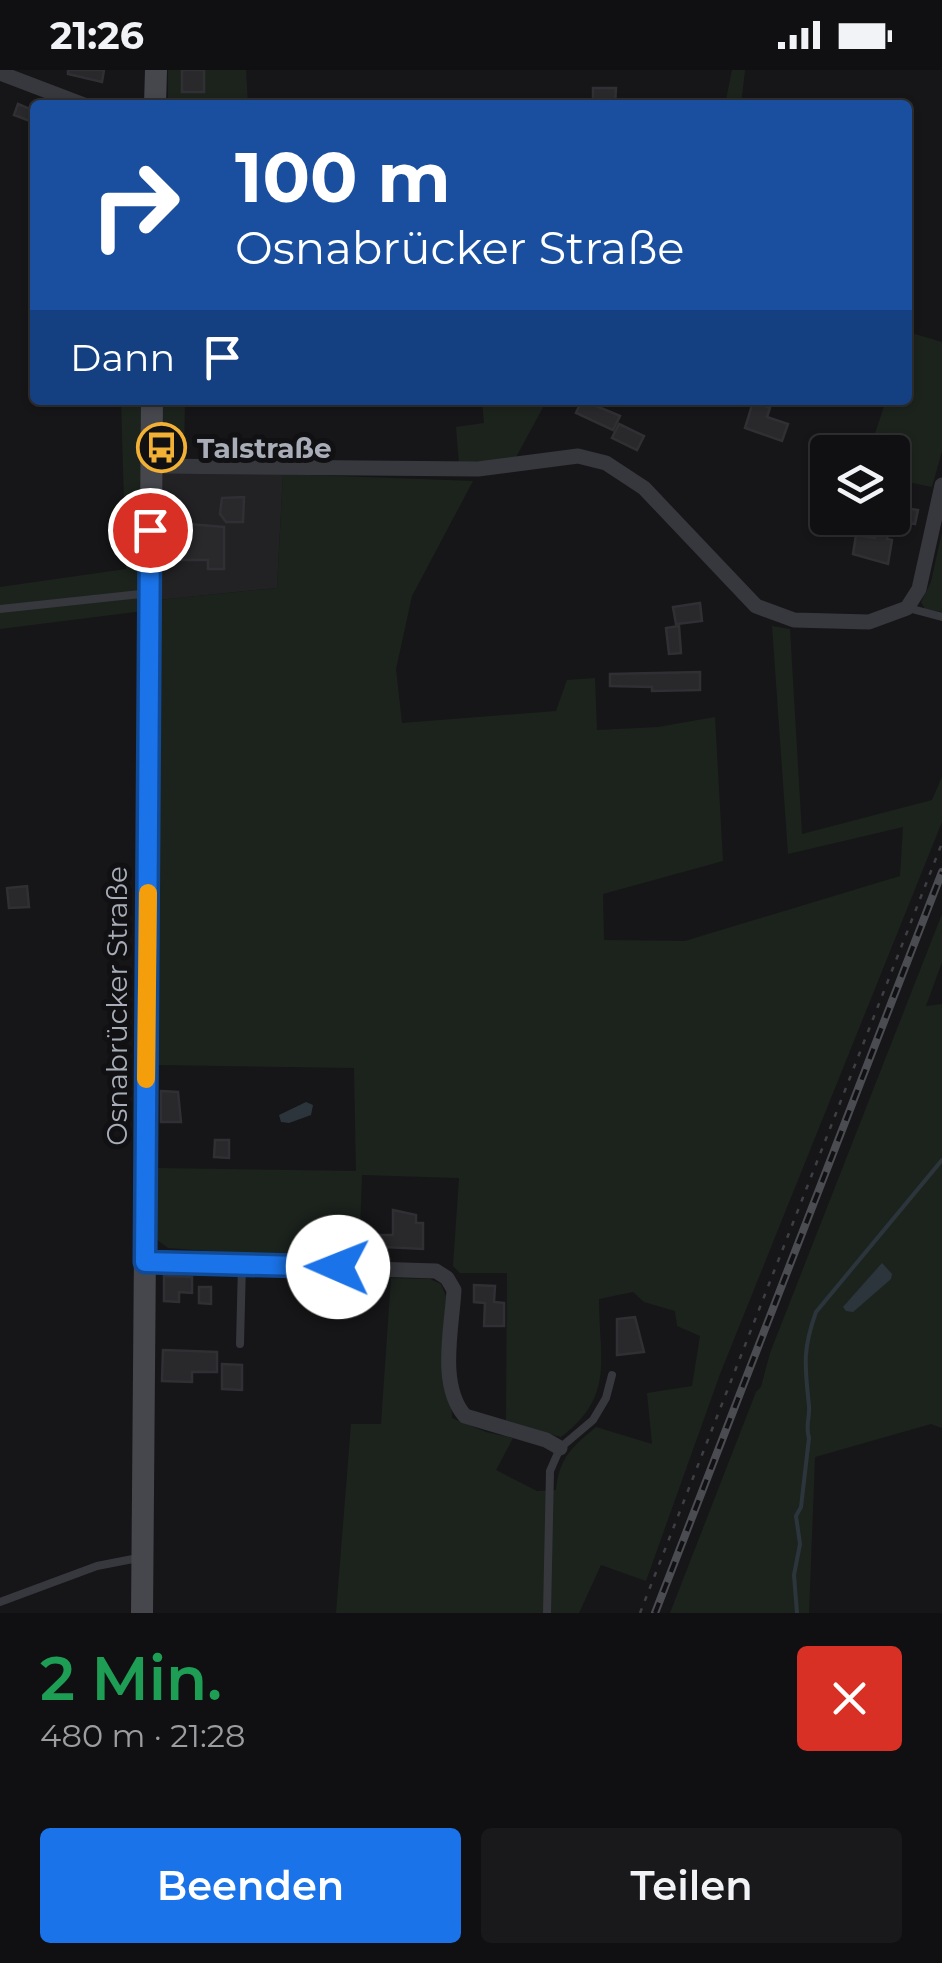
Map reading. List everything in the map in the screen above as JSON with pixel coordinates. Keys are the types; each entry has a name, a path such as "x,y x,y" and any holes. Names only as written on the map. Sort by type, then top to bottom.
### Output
{"main road":[{"path":"155,100 156,70"},
{"name":"Osnabrücker Straße","path":"142,1613 152,405"}],"street":[{"path":"0,73 71,100"},
{"path":"151,466 478,469 578,456 606,464 644,488 756,606 794,620 869,622 907,608 920,590 942,485"},
{"path":"145,1262 436,1272 447,1278 454,1290 450,1372 456,1406 465,1416 546,1440 560,1448"}],"lane":[{"path":"0,609 150,593"},
{"path":"907,608 942,617"},
{"path":"240,1344 242,1264"},
{"path":"547,1613 550,1471 560,1448 593,1420 606,1398 612,1375"},
{"path":"0,1602 96,1566 143,1558"}],"path":[{"path":"640,1613 942,842"}],"shaded area":[{"path":"168,70 246,70 248,100 168,100"},
{"path":"732,70 745,70 742,100 726,100"},
{"path":"912,333 942,342 942,451 932,487 910,482 910,435 875,435 884,405 912,405"},
{"path":"121,405 144,405 143,611 0,629 0,587 126,569"},
{"path":"163,405 185,405 184,451 169,448 162,433"},
{"path":"482,405 544,405 515,459 459,463 456,427 484,423"},
{"path":"162,474 283,474 277,588 158,600"},
{"path":"283,474 473,481 412,596 396,669 402,723 556,711 567,680 595,678 597,730 658,727 715,717 723,861 603,894 604,940 685,941 900,876 903,827 788,854 772,626 790,629 802,834 932,800 942,777 942,822 720,1374 646,1581 601,1565 579,1613 336,1613 351,1424 381,1424 391,1278 430,1279 441,1284 447,1299 452,1418 513,1438 496,1470 537,1491 556,1490 568,1454 596,1427 652,1444 647,1393 692,1386 700,1336 677,1326 675,1311 644,1302 633,1292 599,1299 601,1359 597,1391 590,1407 561,1437 506,1422 507,1273 460,1273 453,1266 459,1178 362,1175 359,1262 168,1248 156,1239 157,1168 356,1171 354,1068 157,1065 158,600 277,588"},
{"path":"942,532 942,612 925,609 921,602 931,582"},
{"path":"942,914 942,962 926,1006 942,1004 942,1428 931,1424 815,1457 809,1613 670,1613 761,1387 770,1353"},
{"path":"306,1102 313,1105 311,1115 281,1122 279,1115"},
{"path":"882,1263 892,1274 891,1279 853,1312 846,1311 843,1307"}],"building":[{"path":"68,70 104,70 102,82 68,74"},
{"path":"182,70 204,70 204,92 182,92"},
{"path":"593,88 616,88 615,100 593,100"},
{"path":"18,104 30,109 30,121 14,115"},
{"path":"580,405 594,405 620,416 613,430 576,413"},
{"path":"752,405 770,408 767,417 788,424 782,441 745,428"},
{"path":"619,424 644,436 637,450 612,438"},
{"path":"244,497 243,522 226,522 220,514 222,498"},
{"path":"910,509 918,510 915,524 910,523"},
{"path":"176,523 224,527 224,569 208,569 208,560 175,560"},
{"path":"856,535 888,535 887,539 892,540 888,564 853,554"},
{"path":"700,603 702,621 676,624 673,607"},
{"path":"679,626 681,653 669,654 666,628"},
{"path":"700,672 700,690 652,691 652,687 610,686 610,674"},
{"path":"27,886 29,907 9,908 7,888"},
{"path":"161,1091 178,1092 181,1122 161,1122"},
{"path":"215,1140 229,1140 229,1158 214,1157"},
{"path":"393,1210 416,1215 416,1223 423,1223 423,1249 384,1247 384,1255 368,1255 368,1235 393,1235"},
{"path":"164,1276 192,1277 192,1293 179,1292 179,1302 164,1301"},
{"path":"474,1285 495,1286 494,1302 504,1303 504,1326 484,1326 485,1303 474,1302"},
{"path":"199,1287 211,1287 211,1304 199,1303"},
{"path":"635,1317 644,1352 617,1355 617,1319"},
{"path":"163,1350 217,1352 217,1372 192,1372 192,1382 162,1381"},
{"path":"222,1364 242,1365 242,1390 222,1389"}],"waterway":[{"path":"797,1613 794,1575 800,1544 796,1516 801,1507 809,1438 808,1338 816,1312 942,1160"}],"railway":[{"path":"655,1613 942,872"}],"slow traffic":[{"path":"146,1079 148,893"}],"place":[{"name":"Talstraße","path":"162,448"}],"route":[{"path":"150,530 145,1262 338,1267"}]}
